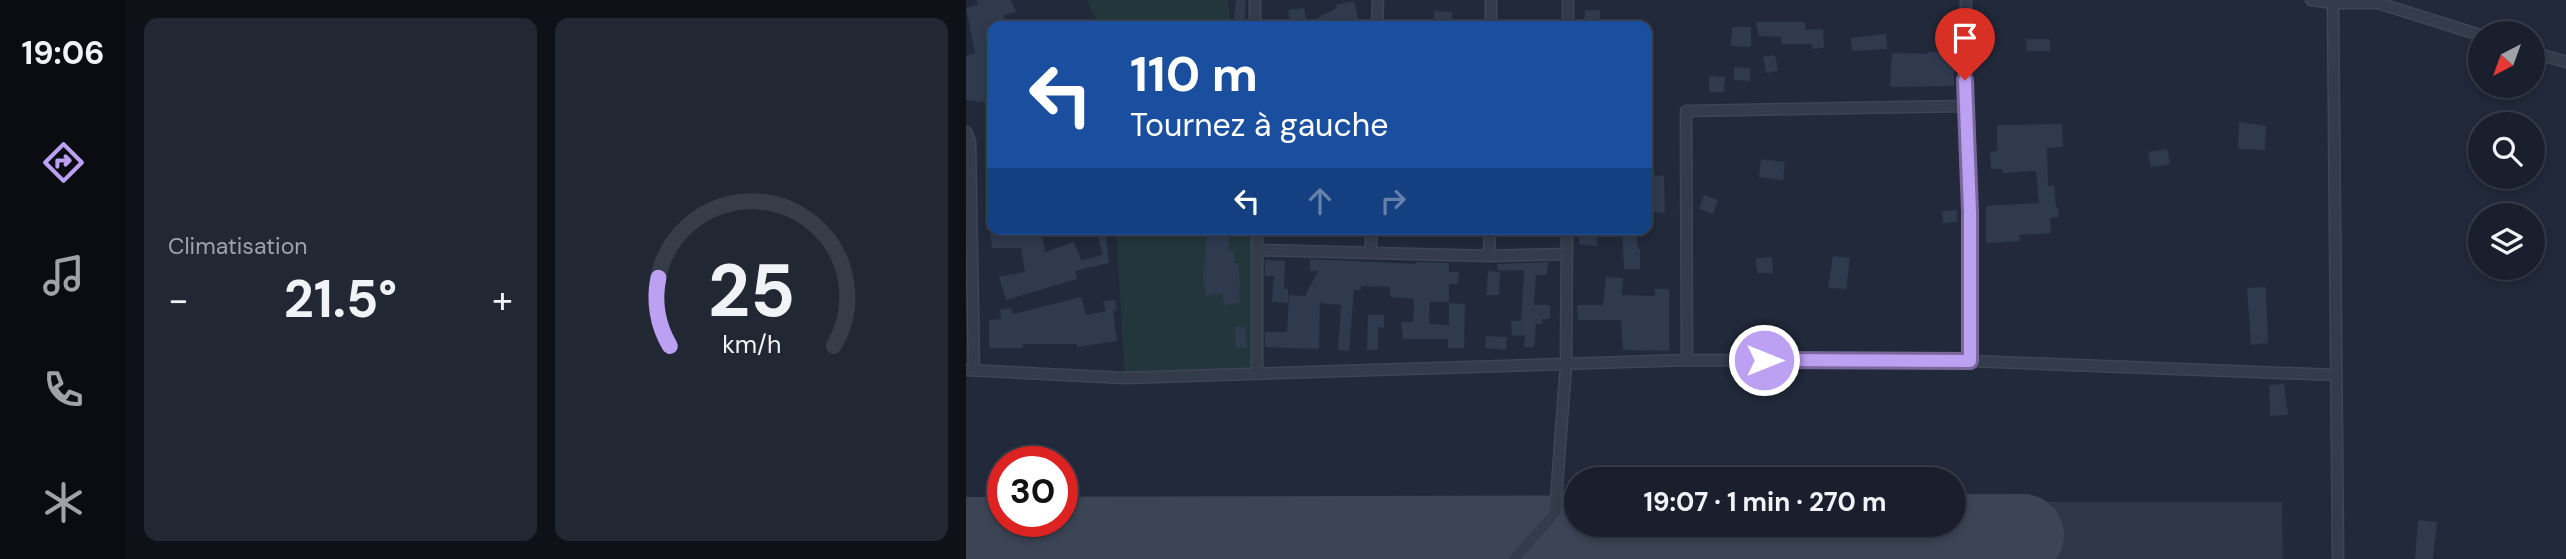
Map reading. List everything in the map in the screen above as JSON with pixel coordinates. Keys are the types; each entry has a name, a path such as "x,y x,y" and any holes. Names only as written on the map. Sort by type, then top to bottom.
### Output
{"street":[{"path":"1255,0 1255,21"},
{"path":"1377,21 1378,0"},
{"path":"1491,0 1491,21"},
{"path":"1568,0 1568,21"},
{"path":"1966,0 1964,106 1970,212 1970,361"},
{"path":"2311,0 2378,3 2468,31"},
{"path":"2333,3 2338,559"},
{"path":"2545,56 2566,62"},
{"path":"1687,360 1686,111 1964,106"},
{"path":"966,132 970,142 970,370 1125,378 1687,360 1970,361 2336,375"},
{"path":"1257,235 1257,372"},
{"path":"1371,235 1371,253"},
{"path":"1489,256 1490,235"},
{"path":"1514,559 1555,513 1566,365 1567,235"},
{"path":"1257,250 1489,256 1567,254"}],"shaded area":[{"path":"966,500 987,500 987,537 1078,537 1078,501 1564,501 1564,537 1966,537 1966,502 2282,502 2283,559 966,559"}],"green space":[{"path":"1087,0 1228,0 1230,21 1097,21"},
{"path":"1116,235 1252,235 1252,369 1125,378"}],"building":[{"path":"977,0 1011,0 1016,12 1004,15 1005,21 987,21 987,102 966,100 966,56 975,53 966,8 978,5"},
{"path":"1236,0 1246,0 1244,21 1234,21"},
{"path":"1354,1 1359,21 1318,21 1317,18 1337,8 1336,5"},
{"path":"1304,8 1307,21 1290,21 1288,10"},
{"path":"1585,10 1600,10 1600,21 1584,21"},
{"path":"1434,11 1452,12 1451,21 1433,21"},
{"path":"1756,22 1805,22 1806,30 1823,29 1824,48 1812,49 1812,44 1781,44 1781,37 1759,36"},
{"path":"1732,27 1751,27 1751,47 1731,46"},
{"path":"1886,34 1887,49 1852,51 1851,38"},
{"path":"2026,39 2050,39 2050,51 2027,51"},
{"path":"1954,52 1954,86 1890,87 1892,53"},
{"path":"1775,55 1778,71 1766,73 1763,57"},
{"path":"1734,67 1750,68 1750,81 1734,80"},
{"path":"1709,76 1725,77 1724,92 1709,92"},
{"path":"2239,122 2266,126 2265,150 2238,149"},
{"path":"2062,124 2063,147 2047,148 2048,186 2054,185 2059,217 2050,218 2051,233 2019,235 2020,241 1986,243 1986,206 2039,203 2036,171 2003,173 2002,169 1991,169 1990,152 1997,151 1997,125"},
{"path":"2167,149 2170,164 2151,167 2148,152"},
{"path":"1761,159 1785,162 1783,180 1759,177"},
{"path":"1652,175 1664,176 1665,213 1652,212"},
{"path":"1704,195 1718,200 1713,214 1699,209"},
{"path":"1957,210 1957,222 1943,223 1942,211"},
{"path":"990,235 1042,235 1045,252 1074,242 1081,260 1103,255 1097,235 1106,235 1109,263 1075,271 1077,279 1006,300 999,277 1025,272 1021,248 992,248"},
{"path":"1207,235 1229,235 1228,251 1234,251 1234,263 1239,263 1240,303 1224,305 1222,293 1206,296 1203,278"},
{"path":"1580,235 1598,235 1597,246 1579,244"},
{"path":"1622,235 1637,235 1640,269 1624,269"},
{"path":"1833,256 1850,258 1846,289 1828,288"},
{"path":"1772,257 1773,273 1757,273 1756,258"},
{"path":"1310,259 1449,263 1449,272 1459,272 1458,284 1449,284 1449,302 1430,302 1429,321 1430,324 1449,325 1449,303 1465,304 1464,348 1448,348 1448,339 1403,339 1401,322 1413,322 1414,299 1390,297 1390,287 1361,286 1361,290 1354,290 1349,351 1338,350 1341,305 1320,303 1319,349 1265,347 1265,332 1287,332 1289,295 1305,296 1318,271 1310,271"},
{"path":"1265,260 1285,261 1284,289 1288,289 1288,303 1272,302 1274,276 1265,276"},
{"path":"1548,262 1547,275 1536,275 1534,305 1550,305 1550,319 1542,319 1542,324 1536,324 1534,347 1524,347 1525,335 1512,336 1511,321 1521,321 1524,270 1498,271 1497,264"},
{"path":"1488,271 1500,272 1499,295 1486,295"},
{"path":"1606,277 1623,278 1622,295 1655,296 1655,289 1669,289 1669,351 1623,350 1621,320 1578,320 1577,305 1603,305"},
{"path":"2266,287 2268,343 2251,345 2247,288"},
{"path":"1081,297 1086,315 1106,311 1103,301 1115,300 1117,310 1113,311 1117,341 1077,347 1077,344 1023,344 1023,348 989,348 989,320 1001,319 1000,310 1011,308 1013,314"},
{"path":"1368,315 1384,315 1384,328 1378,327 1378,350 1367,350"},
{"path":"1245,326 1247,347 1236,348 1235,327"},
{"path":"1486,336 1507,337 1506,350 1485,348"},
{"path":"2284,384 2288,415 2270,416 2269,385"},
{"path":"2418,520 2437,522 2433,559 2415,559"}],"runway":[{"path":"966,538 2023,535"}],"route":[{"path":"1764,360 1970,361 1970,212 1965,80"}]}
